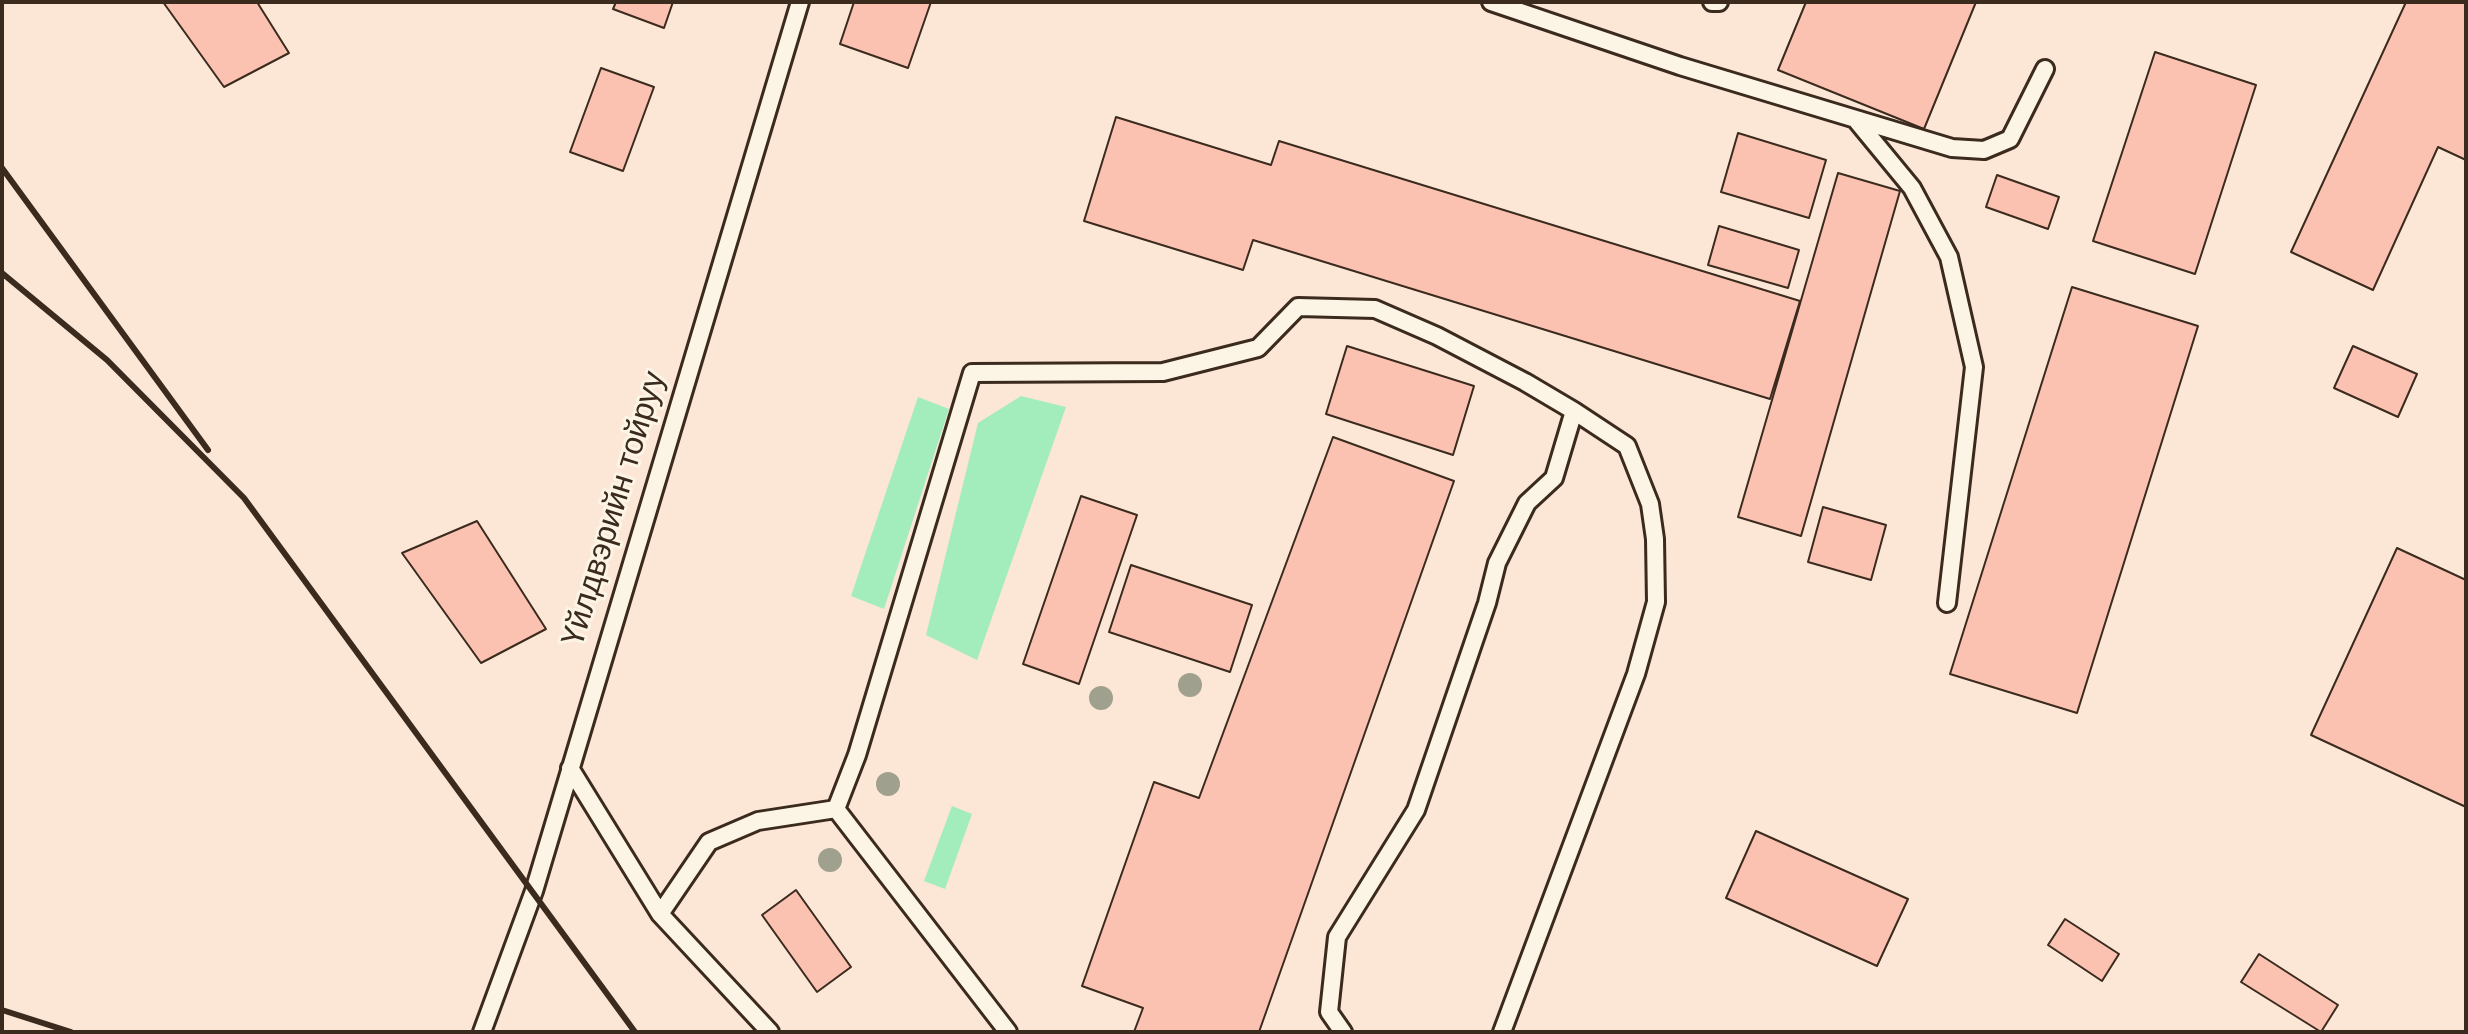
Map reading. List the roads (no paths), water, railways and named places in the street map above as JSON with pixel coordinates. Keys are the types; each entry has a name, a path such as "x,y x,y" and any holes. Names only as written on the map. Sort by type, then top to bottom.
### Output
{"lane":[{"name":"Үйлдвэрийн тойруу","path":"482,1032 534,891 800,2"},
{"path":"1491,2 1680,66 1952,148 1984,150 2010,139 2045,69"},
{"path":"1712,2 1719,2"},
{"path":"1856,120 1912,188 1949,257 1974,367 1947,603"},
{"path":"836,809 862,740 972,373 1163,372 1258,348 1298,307 1375,309 1437,336 1525,382 1627,446 1650,504 1655,539 1656,602 1636,674 1502,1032"},
{"path":"1343,1032 1329,1012 1337,937 1416,810 1487,603 1497,563 1527,503 1554,478 1574,411"},
{"path":"570,768 660,914 770,1032"},
{"path":"660,914 709,842 758,821 836,809"},
{"path":"836,809 1008,1032"}],"railway":[{"path":"2,168 208,450"},
{"path":"2,273 107,360 244,498 635,1032"},
{"path":"2,1010 71,1032"}]}
